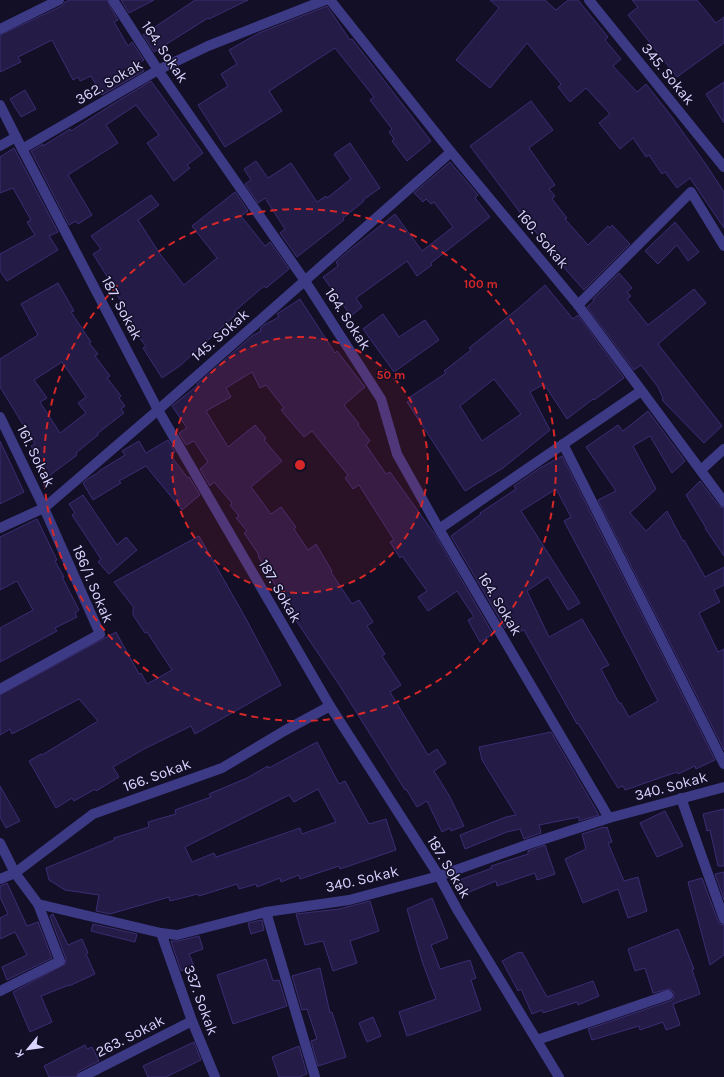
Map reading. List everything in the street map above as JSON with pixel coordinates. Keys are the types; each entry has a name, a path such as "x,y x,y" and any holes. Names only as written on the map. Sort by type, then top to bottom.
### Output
{"street":[{"path":"0,29 59,0"},
{"name":"164. Sokak","path":"113,0 158,70 305,280 381,399 397,454 439,529 609,818"},
{"name":"362. Sokak","path":"22,149 158,70 208,46 325,0"},
{"name":"160. Sokak","path":"330,0 451,152 578,305 724,502"},
{"name":"345. Sokak","path":"589,0 724,167"},
{"name":"187. Sokak","path":"0,105 158,410 330,706 439,876 458,911 559,1077"},
{"path":"0,146 16,137"},
{"name":"145. Sokak","path":"0,528 44,508 158,410 451,152"},
{"path":"578,305 691,192 724,246"},
{"path":"439,529 641,391"},
{"name":"161. Sokak","path":"0,417 44,508"},
{"path":"563,444 724,764"},
{"path":"701,470 724,449"},
{"name":"186/1. Sokak","path":"0,689 100,634 44,508"},
{"name":"166. Sokak","path":"0,879 15,873 93,814 222,768 284,731 330,706"},
{"name":"340. Sokak","path":"38,904 161,933 176,935 266,912 349,900 439,876 609,818 724,787"},
{"path":"681,798 724,919"},
{"path":"0,843 15,873 38,904 60,961 0,991"},
{"path":"266,912 315,1077"},
{"name":"337. Sokak","path":"161,933 192,1021 215,1077"},
{"path":"537,1040 668,995"},
{"name":"263. Sokak","path":"82,1077 192,1021"}],"building":[{"path":"70,0 107,0 118,20 114,22 128,46 132,42 144,60 139,63 144,71 102,95 91,76 80,81 78,77 73,80 52,40 18,57 21,62 0,72 0,35 62,6 65,2"},
{"path":"121,0 154,0 129,13"},
{"path":"195,0 248,0 209,19 208,18 154,52 143,35"},
{"path":"490,0 545,0 556,10 568,0 578,0 608,37 605,40 621,59 613,66 637,92 646,84 672,117 724,192 724,228 690,178 677,188 665,172 662,174 649,155 646,157 633,138 620,149 599,123 610,114 586,88 570,102 558,87 561,84 527,43 490,88 456,60 499,8"},
{"path":"632,0 697,0 716,23 724,17 724,43 677,77 628,15 638,7"},
{"path":"327,6 350,40 352,39 431,141 407,161 392,141 394,139 389,132 392,129 370,100 374,97 335,48 269,91 282,111 225,147 198,105 228,86 221,74 237,64 229,50 259,33"},
{"path":"151,81 203,153 187,165 190,168 174,181 147,143 159,135 136,105 106,125 118,143 68,175 92,215 78,224 76,221 69,225 31,151 43,144 43,146 70,129 71,131"},
{"path":"724,82 724,123 706,94"},
{"path":"25,90 36,109 21,117 10,99"},
{"path":"531,101 553,130 529,148 555,185 549,189 555,196 552,199 567,218 565,219 588,245 608,226 610,228 612,225 630,244 584,290 559,262 559,260 525,219 470,146"},
{"path":"350,143 380,188 363,200 364,201 343,218 344,220 297,257 280,233 285,229 265,198 258,203 245,184 251,180 244,169 256,161 268,178 291,163 317,202 326,196 327,198 351,179 334,154"},
{"path":"14,148 58,232 49,236 58,250 7,281 0,271 0,254 35,235 27,222 31,220 13,188 0,193 0,157"},
{"path":"450,162 478,195 475,198 490,217 431,263 432,265 417,276 407,261 356,298 362,307 351,316 323,277 338,266 336,262 395,214 422,251 453,227 434,202 431,204 426,199 423,202 414,193"},
{"path":"235,192 248,211 241,216 265,246 270,242 289,269 266,288 264,286 235,311 235,315 181,365 162,378 143,348 146,346 129,325 133,321 120,304 122,302 113,290 115,289 93,254 101,249 91,236 151,195 159,205 138,220 160,254 184,285 217,258 192,226"},
{"path":"675,222 699,252 688,261 677,245 658,264 645,251"},
{"path":"619,273 632,288 627,292 631,296 627,299 648,325 694,289 706,303 658,344 722,426 704,443 662,400 663,398 658,387 641,365 634,370 587,307"},
{"path":"58,283 74,311 71,312 91,342 89,343 98,354 95,356 110,376 107,378 121,396 119,398 125,406 121,409 124,413 98,433 98,435 76,453 77,455 49,476 40,463 42,461 31,446 35,444 0,387 0,359 38,335 21,304","holes":["62,362 86,397 78,403 86,413 60,433 40,402 47,398 34,380"]},
{"path":"545,285 573,319 578,315 624,378 567,419 544,384 530,392 550,430 503,468 465,491 407,402 412,399 410,397 446,373 444,371 471,350 469,348","holes":["494,379 521,414 482,441 460,406"]},
{"path":"300,299 335,353 337,351 365,387 344,405 370,441 366,445 386,474 390,472 436,536 493,634 480,642 468,620 474,617 457,591 428,611 418,597 427,591 402,556 400,558 390,542 394,540 359,485 353,489 345,478 348,475 312,431 304,437 281,410 284,408 266,385 260,388 252,372 226,388 231,397 206,411 228,447 255,425 266,438 264,440 282,461 251,487 271,514 281,507 296,527 294,529 308,550 316,544 332,571 331,572 352,604 359,600 373,622 367,626 385,654 382,656 401,685 390,692 428,755 437,749 446,763 434,771 450,797 464,826 451,831 450,828 442,832 427,801 417,807 406,789 405,790 340,686 285,604 286,603 258,556 259,555 244,533 247,531 236,518 239,516 230,505 232,503 214,482 210,486 200,469 208,462 194,441 186,445 179,433 187,428 172,406 198,385 197,384 252,336 261,331 260,329 264,325 279,317 277,314"},
{"path":"383,314 399,337 425,320 439,340 394,372 363,329"},
{"path":"648,411 685,461 672,473 650,436 633,446 656,489 630,513 646,531 667,511 705,577 724,567 724,585 714,590 720,602 699,613 718,652 724,649 724,750 598,500 616,491 586,447 618,425 623,431"},
{"path":"168,440 175,452 170,455 188,478 189,477 200,495 182,510 146,466 119,481 121,483 93,500 83,483 125,455 122,451 139,441 146,453"},
{"path":"0,441 24,492 0,504"},
{"path":"562,456 715,760 696,769 695,766 678,774 677,772 625,790 623,786 618,788 578,723 577,724 524,630 519,632 514,622 505,628 451,536 481,514 480,513 516,489 514,486 540,468","holes":["556,489 571,517 564,521 658,701 629,717 621,703 619,703 601,669 609,665 582,619 549,637 527,591 548,577 568,610 580,603 521,511"]},
{"path":"700,481 719,506 724,508 724,556 705,528 686,495"},
{"path":"83,495 117,545 126,537 137,550 109,574 98,562 101,559 72,515 75,513 69,504"},
{"path":"37,519 57,560 55,561 64,577 62,577 79,610 75,613 77,617 55,628 57,631 0,662 0,628 33,610 17,581 0,590 0,537"},
{"path":"199,536 245,617 281,685 195,734 191,726 144,749 113,767 119,777 96,791 95,789 74,801 72,798 56,808 29,761 41,754 42,755 98,721 79,699 12,734 10,729 0,735 0,695 116,632 139,674 141,673 147,684 172,670 147,632 145,633 133,615 134,608 114,582"},
{"path":"551,732 599,815 579,821 579,817 539,825 541,833 524,839 520,829 507,832 465,849 460,835 506,817 516,815 482,760 479,747"},
{"path":"317,742 339,784 345,781 369,824 386,819 396,850 340,869 339,866 300,879 299,875 281,882 280,878 257,887 256,884 239,889 237,884 199,896 198,894 170,901 169,897 110,914 96,911 99,895 65,890 49,880 46,868 114,840 114,838 149,827 148,822 176,814 175,810 211,797 209,794 247,778 268,766 269,768","holes":["318,789 336,822 302,834 300,828 216,857 214,853 192,862 185,847 289,795 294,802"]},
{"path":"0,786 20,821 6,828 0,817"},
{"path":"724,809 724,866 718,866 710,830 707,831 703,814"},
{"path":"665,811 683,846 657,857 640,823"},
{"path":"607,827 612,842 608,843 624,881 638,877 647,911 628,918 618,889 583,903 565,859 586,849 582,834"},
{"path":"545,845 555,874 537,880 535,873 497,886 496,881 462,895 457,881 492,868 491,866 528,854 528,851"},
{"path":"724,872 724,900 715,874"},
{"path":"702,878 718,921 720,924 724,925 724,955 710,965 688,882"},
{"path":"7,883 27,926 38,922 52,958 7,980 2,967 27,955 15,932 0,939 0,918 8,914 0,897 0,886"},
{"path":"432,898 448,938 431,945 440,969 470,960 476,978 471,980 481,1010 407,1036 399,1012 436,999 422,961 407,909"},
{"path":"370,901 379,931 350,941 357,963 333,971 323,941 305,945 296,914 339,909"},
{"path":"53,914 68,945 82,939 88,953 86,954 95,974 69,986 41,996 52,1022 30,1032 13,992 65,964 66,959 50,916"},
{"path":"262,920 264,930 251,934 248,923"},
{"path":"93,924 137,934 135,942 91,931"},
{"path":"678,929 694,969 692,969 700,994 673,1004 680,1025 666,1030 663,1022 640,1030 639,1026 592,1040 588,1029 673,999 674,993 670,989 653,993 645,968 635,971 628,949"},
{"path":"199,936 203,949 189,954 194,966 181,971 171,941 178,941"},
{"path":"519,952 522,952 547,997 593,981 599,996 578,1005 577,1002 543,1013 542,1010 532,1014 521,989 518,991 502,961"},
{"path":"266,959 273,981 279,980 287,1006 233,1024 217,975"},
{"path":"320,968 330,1013 332,1012 346,1057 318,1066 311,1041 317,1039 307,1009 302,1010 292,976"},
{"path":"373,1017 381,1036 367,1042 359,1023"},
{"path":"194,1042 201,1060 166,1077 148,1077 143,1066"},
{"path":"85,1045 87,1049 92,1047 99,1061 79,1071 76,1077 49,1077 44,1066"},
{"path":"299,1046 307,1074 299,1077 279,1077 272,1057"}]}
